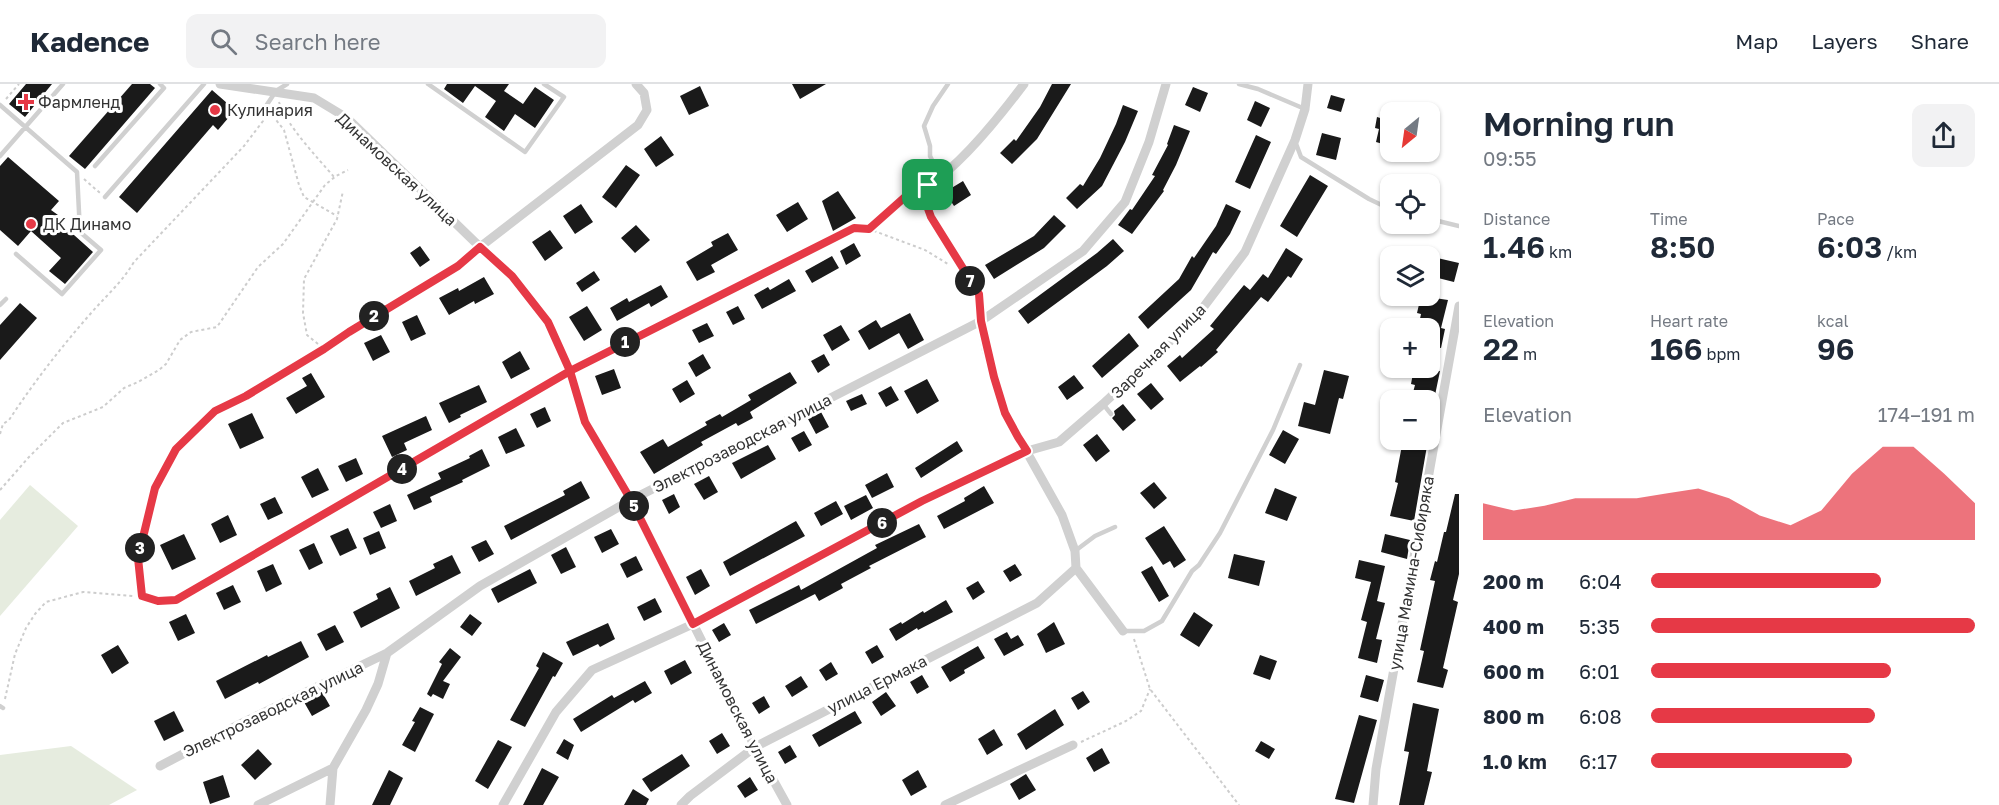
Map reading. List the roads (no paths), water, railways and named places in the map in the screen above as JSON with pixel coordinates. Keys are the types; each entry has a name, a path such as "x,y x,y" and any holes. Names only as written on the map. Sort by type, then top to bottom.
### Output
{"street":[{"name":"Динамовская улица","path":"220,84 314,98 346,118 512,276 548,322 570,371 585,422 631,500 755,747 787,805"},
{"path":"480,247 638,125 646,110 644,93 636,84"},
{"path":"1024,84 979,138 941,178 928,185 927,206 931,217 979,294 986,350 1005,413 1062,515 1075,551 1076,568 1127,631"},
{"name":"Электрозаводская улица","path":"160,766 240,724 387,653 480,586 631,500 981,321 1083,251 1125,202 1149,142 1166,84"},
{"name":"Заречная улица","path":"503,805 556,712 592,670 693,624 922,501 1027,451 1059,442 1103,404 1196,317 1245,252 1295,140 1305,109 1308,84"},
{"path":"142,596 158,601 176,600 570,371 854,228"},
{"name":"улица Мамина-Сибиряка","path":"1373,805 1380,747 1411,565 1449,370 1459,306"},
{"path":"1449,370 1459,372"},
{"name":"улица Ермака","path":"681,805 755,747 1038,603 1076,568"},
{"name":"Электрозаводская улица","path":"330,805 333,768 366,710 378,684 387,653"},
{"path":"945,805 1073,745"},
{"path":"258,805 333,768"}],"lane":[{"path":"0,156 63,84"},
{"path":"95,166 164,88 160,84"},
{"path":"105,197 204,84"},
{"path":"266,106 276,91 287,84"},
{"path":"428,84 525,152 564,97 544,84"},
{"path":"941,178 930,156 930,146 924,126 933,106 948,84"},
{"path":"1239,84 1258,89 1305,109"},
{"path":"0,105 77,172 80,232 101,250 62,294 16,254"},
{"path":"1295,140 1301,157 1380,204"},
{"path":"1440,221 1459,226"},
{"path":"142,596 138,558 155,488 176,449 215,411 246,396 324,349 458,266 480,247"},
{"path":"0,306 6,299"},
{"path":"1127,631 1144,631 1162,621 1192,571 1199,565 1220,533 1273,430 1300,365"},
{"path":"1103,404 1111,414"},
{"path":"1075,551 1095,536 1115,527"}],"place":[{"name":"Фармленд","path":"26,102"},
{"name":"Кулинария","path":"215,110"},
{"name":"ДК Динамо","path":"31,224"}]}
